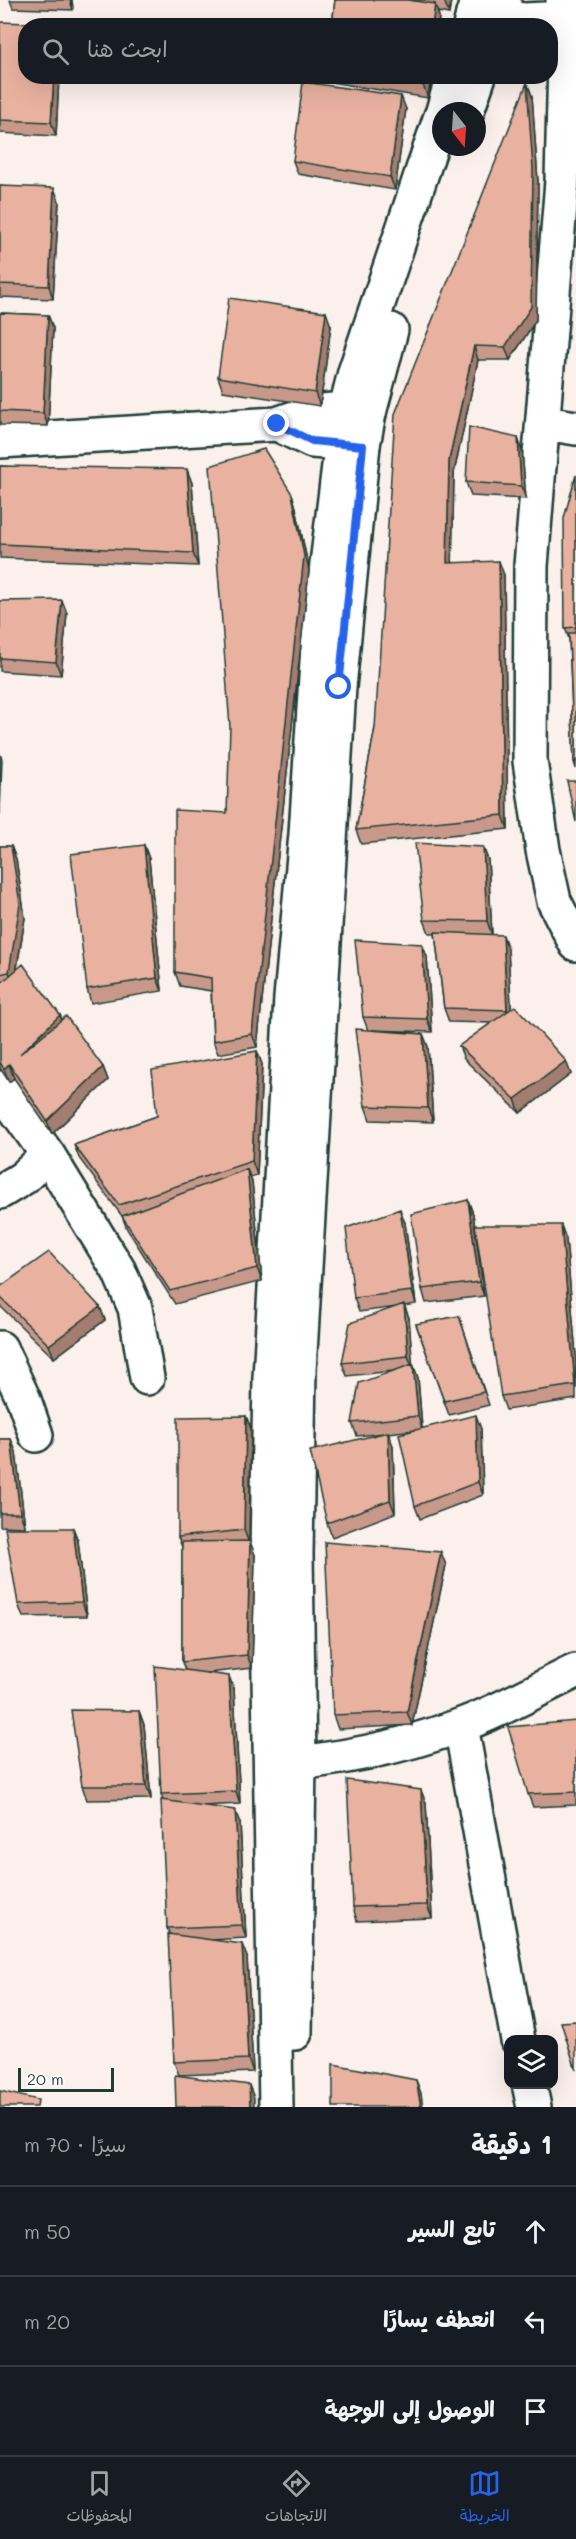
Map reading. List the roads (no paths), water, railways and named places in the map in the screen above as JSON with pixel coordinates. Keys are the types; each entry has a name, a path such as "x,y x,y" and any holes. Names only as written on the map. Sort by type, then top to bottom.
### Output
{"main road":[{"path":"531,18 564,9 569,178 531,566 530,761 543,850 554,901 576,944"},
{"path":"487,14 512,18"},
{"path":"446,102 451,84"},
{"path":"470,102 476,84"},
{"path":"276,2107 284,1764 296,1554 299,1370 352,445 357,411 355,372 432,143"},
{"path":"357,411 395,317 451,156"},
{"path":"0,441 277,424 311,411 357,411"},
{"path":"544,423 576,428"},
{"path":"277,424 312,441 352,445"},
{"path":"0,1088 48,1155 119,1271 135,1308 147,1378"},
{"path":"0,1192 23,1178 48,1155"},
{"path":"0,1348 24,1400 36,1435"},
{"path":"284,1764 382,1749 461,1726 576,1671"},
{"path":"461,1726 517,2035"},
{"path":"284,1764 298,2107"},
{"path":"530,2089 534,2107"}]}
